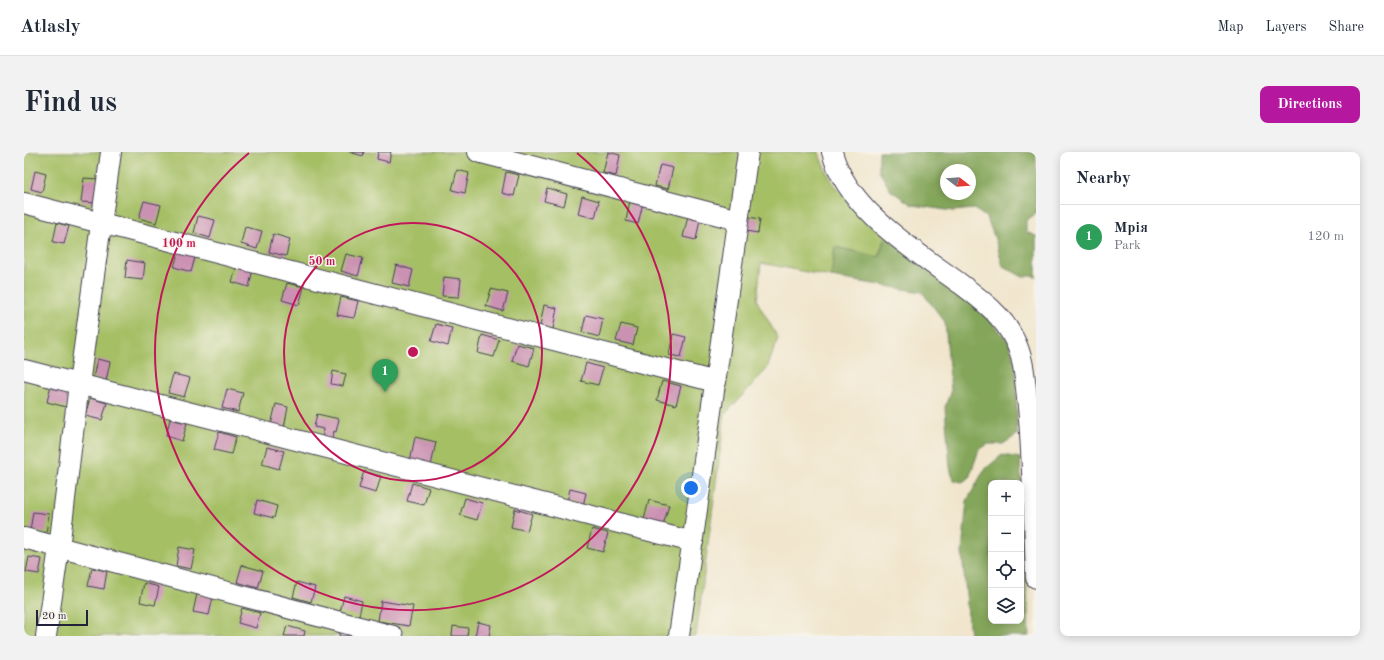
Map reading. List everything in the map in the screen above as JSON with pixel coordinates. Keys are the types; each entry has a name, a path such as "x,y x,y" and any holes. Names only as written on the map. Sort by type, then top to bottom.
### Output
{"street":[{"path":"46,636 59,548 78,384 112,152"},
{"path":"478,152 738,220"},
{"path":"679,636 748,152"},
{"path":"832,152 834,162 848,188 869,212 900,239 981,300 1002,320 1015,339 1024,367 1033,423 1036,578"},
{"path":"24,203 716,382"},
{"path":"24,370 693,542"},
{"path":"24,538 393,636"}],"green space":[{"path":"24,152 819,152 829,176 837,188 855,209 885,236 879,257 835,247 831,277 761,263 757,301 778,338 767,369 725,414 696,636 24,636"},
{"path":"879,152 1036,152 1036,214 1026,220 1026,232 1036,236 1036,278 1034,276 1021,276 1003,266 987,218 974,209 953,211 912,205 890,190 879,170"},
{"path":"885,236 977,305 1009,342 1016,368 1017,435 1003,444 988,444 979,450 969,478 962,482 953,480 950,467 945,407 951,390 945,322 922,292 831,277 835,247 879,257"},
{"path":"1002,455 1020,458 1021,480 988,480 988,624 1024,624 1024,537 1029,636 970,636 962,552 967,501 984,470"}],"building":[{"path":"349,152 364,152 363,156"},
{"path":"378,152 391,152 389,162 377,159"},
{"path":"608,152 620,155 616,176 603,173"},
{"path":"660,165 673,168 668,189 655,186"},
{"path":"457,170 469,173 465,193 452,190"},
{"path":"35,171 46,174 42,192 31,189"},
{"path":"506,172 519,175 514,196 502,193"},
{"path":"84,178 98,179 96,203 81,202"},
{"path":"547,188 567,194 564,206 544,201"},
{"path":"582,196 599,201 595,218 578,214"},
{"path":"630,200 643,203 638,224 626,221"},
{"path":"144,201 161,205 156,223 139,218"},
{"path":"198,216 215,220 210,238 194,233"},
{"path":"688,216 700,219 696,240 683,237"},
{"path":"749,217 760,219 758,233 746,231"},
{"path":"57,223 69,226 64,244 53,242"},
{"path":"245,227 262,231 257,249 241,244"},
{"path":"273,234 290,239 286,256 269,252"},
{"path":"179,250 196,254 191,272 174,267"},
{"path":"346,254 363,258 358,276 341,271"},
{"path":"127,260 145,263 143,280 125,278"},
{"path":"237,265 253,269 249,287 232,282"},
{"path":"396,265 413,270 409,287 392,283"},
{"path":"444,277 461,279 459,297 442,296"},
{"path":"287,283 304,287 299,305 282,300"},
{"path":"491,289 508,293 503,311 486,306"},
{"path":"341,297 358,301 354,318 337,315"},
{"path":"544,305 557,308 553,329 540,326"},
{"path":"586,315 603,319 599,337 582,332"},
{"path":"436,324 452,328 448,346 431,341"},
{"path":"621,324 637,328 633,345 616,341"},
{"path":"673,334 686,337 681,357 669,355"},
{"path":"482,335 499,340 494,357 478,353"},
{"path":"517,344 534,348 529,366 512,361"},
{"path":"97,359 110,362 106,381 93,378"},
{"path":"586,363 603,368 598,385 581,381"},
{"path":"333,371 346,374 343,386 331,384"},
{"path":"173,374 190,378 184,397 168,393"},
{"path":"662,381 681,386 676,405 657,400"},
{"path":"51,385 71,390 66,407 47,402"},
{"path":"227,389 243,393 238,412 222,408"},
{"path":"90,398 107,403 102,420 85,416"},
{"path":"276,404 288,407 284,428 271,425"},
{"path":"317,414 339,419 332,441 322,439 324,429 314,427"},
{"path":"170,419 187,423 182,441 166,436"},
{"path":"219,432 236,437 231,454 214,450"},
{"path":"415,437 436,442 431,466 410,461"},
{"path":"267,447 284,451 279,469 262,464"},
{"path":"364,471 381,476 376,493 359,488"},
{"path":"412,483 429,488 424,505 407,501"},
{"path":"570,489 586,493 583,506 567,502"},
{"path":"465,498 482,503 477,520 460,515"},
{"path":"257,500 277,506 274,518 254,513"},
{"path":"649,500 669,505 663,526 644,520"},
{"path":"515,509 532,514 527,531 511,527"},
{"path":"33,512 49,514 46,533 30,531"},
{"path":"592,529 608,533 603,552 587,548"},
{"path":"179,547 195,550 191,569 176,566"},
{"path":"29,557 42,559 39,574 26,572"},
{"path":"242,565 263,571 258,588 237,582"},
{"path":"92,568 107,571 104,589 88,586"},
{"path":"297,582 315,587 311,602 293,597"},
{"path":"144,583 159,587 155,605 140,602"},
{"path":"197,594 213,597 209,615 193,612"},
{"path":"344,596 362,601 359,616 340,612"},
{"path":"381,601 413,606 409,626 378,621"},
{"path":"242,608 260,613 256,628 238,623"},
{"path":"478,622 491,625 489,636 475,636"},
{"path":"287,626 305,631 304,636 284,636"},
{"path":"453,626 468,628 467,636 452,636"},
{"path":"340,631 355,636 339,636"}],"place":[{"name":"Мрія","path":"385,392"}]}
